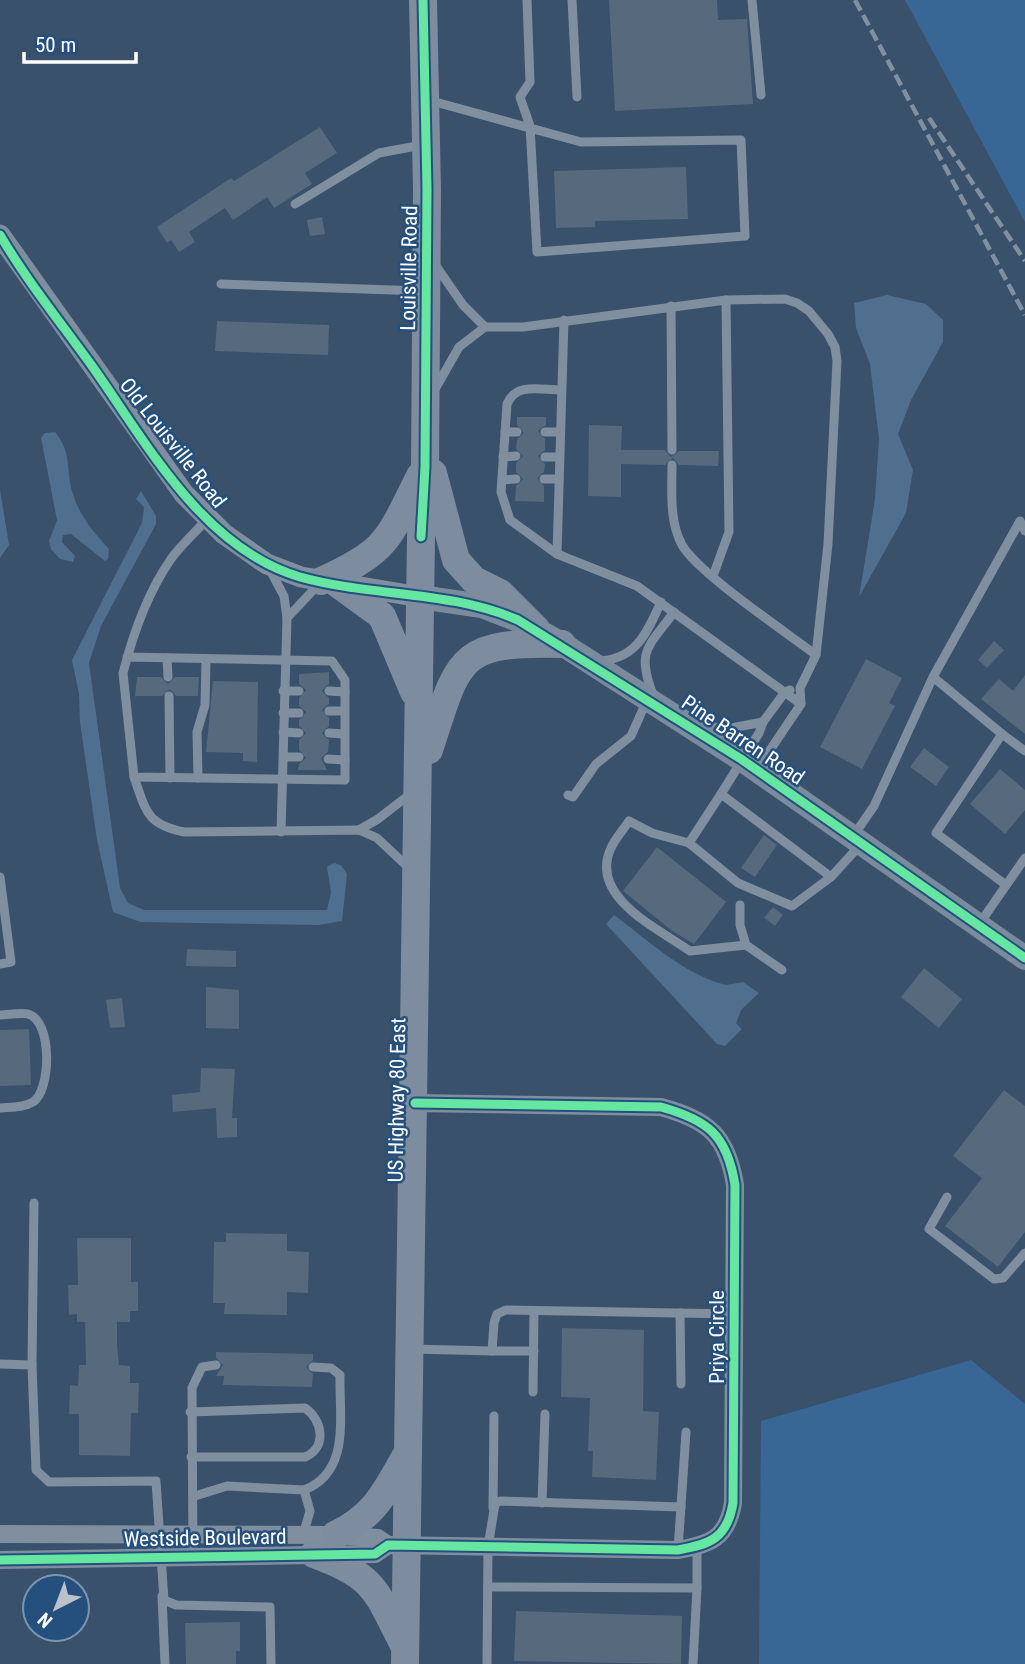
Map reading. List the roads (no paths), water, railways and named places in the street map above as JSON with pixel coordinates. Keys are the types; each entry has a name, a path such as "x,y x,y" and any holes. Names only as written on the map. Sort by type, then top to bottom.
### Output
{"main road":[{"name":"Louisville Road","path":"421,537 425,454 427,144 423,0"},
{"path":"421,709 382,616 330,583 378,551 392,531 425,454"},
{"path":"425,454 456,560 474,580 499,593 536,629"},
{"name":"US Highway 80 East","path":"406,1656 397,1545 409,1450 417,786 421,709 421,537"},
{"name":"Pine Barren Road","path":"420,597 482,606 536,629 562,644 749,764 1025,958"},
{"path":"417,786 452,680 465,663 481,651 507,643 562,644"},
{"path":"335,1535 355,1526 370,1514 409,1450"},
{"path":"308,1544 366,1579 406,1656"}],"street":[{"name":"Old Louisville Road","path":"0,235 157,457 207,519 239,546 267,564 330,583 420,597"},
{"name":"Priya Circle","path":"397,1545 678,1549 697,1546 716,1538 726,1528 731,1516 735,1185 732,1164 725,1146 713,1130 697,1119 661,1107 415,1103"},
{"name":"Westside Boulevard","path":"0,1534 194,1534 376,1553 397,1545"},
{"name":"Westside Boulevard","path":"0,1560 193,1556 308,1544 335,1535 378,1538 397,1545"}],"lane":[{"path":"426,100 530,127 581,142 741,140 745,236 537,252 530,127 520,97 530,82 527,0"},
{"path":"572,0 577,97"},
{"path":"752,0 761,95"},
{"path":"295,204 379,153 427,144"},
{"path":"426,251 453,293 485,327"},
{"path":"220,284 425,291"},
{"path":"425,411 459,348 485,327 523,327 726,300 785,299 797,303 819,321 835,347 828,544 816,655 800,688 801,704 721,794 688,844"},
{"path":"713,576 729,532 726,300"},
{"path":"671,306 672,450"},
{"path":"557,554 564,320"},
{"path":"561,390 516,391 507,404 502,502 510,520 557,554 627,580 801,704"},
{"path":"505,432 517,432"},
{"path":"545,432 560,432"},
{"path":"503,457 516,456"},
{"path":"545,457 559,457"},
{"path":"672,465 673,516 682,545 713,576 816,655"},
{"path":"502,480 516,479"},
{"path":"544,479 559,479"},
{"path":"207,519 171,559 144,610 123,673 134,777 145,810 161,827 184,832 359,830 377,838 418,876"},
{"path":"746,945 690,951 634,912 612,892 608,878 609,850 629,821 688,844 738,883 792,906 831,877 858,839 933,677 1020,521 1025,531"},
{"path":"267,564 284,596 287,618 281,832"},
{"path":"287,618 330,583"},
{"path":"589,661 620,657 637,647 661,602"},
{"path":"568,794 573,797 596,764 631,736 651,701 643,658 674,611"},
{"path":"127,657 332,662 345,680 345,780 134,777"},
{"path":"167,657 168,677"},
{"path":"198,778 197,732 205,705 206,659"},
{"path":"933,677 1025,751"},
{"path":"749,764 763,722 785,692 800,688"},
{"path":"284,691 299,691"},
{"path":"329,691 345,692"},
{"path":"169,696 170,778"},
{"path":"329,711 344,711"},
{"path":"283,713 299,713"},
{"path":"682,721 726,729 763,722"},
{"path":"283,732 299,733"},
{"path":"329,733 344,734"},
{"path":"1002,734 936,833 1006,886"},
{"path":"284,757 299,757"},
{"path":"328,759 345,760"},
{"path":"359,830 402,803 417,786"},
{"path":"721,794 831,877"},
{"path":"979,925 1025,858"},
{"path":"0,877 11,962 0,964"},
{"path":"740,905 740,925 746,945 782,970"},
{"path":"0,1015 27,1014 40,1021 46,1032 44,1087 35,1101 20,1107 0,1108"},
{"path":"947,1196 929,1228 994,1279 1003,1278 1025,1253"},
{"path":"34,1203 32,1364 34,1459 37,1471 49,1482 156,1481 165,1664"},
{"path":"492,1351 494,1323 498,1314 506,1310 734,1314"},
{"path":"533,1392 534,1311"},
{"path":"680,1313 681,1384"},
{"path":"411,1349 534,1351"},
{"path":"0,1364 32,1364"},
{"path":"193,1556 195,1496 190,1412 196,1374 202,1367 216,1365"},
{"path":"195,1496 227,1486 304,1490 319,1484 330,1473 337,1460 340,1375 331,1368 313,1367"},
{"path":"190,1412 305,1408 318,1422 320,1444 315,1453 305,1457 191,1457"},
{"path":"542,1503 545,1414"},
{"path":"490,1663 488,1547 493,1509 494,1416"},
{"path":"678,1549 686,1432"},
{"path":"304,1490 310,1511 308,1544"},
{"path":"493,1509 500,1502 681,1507"},
{"path":"693,1664 697,1546"},
{"path":"488,1587 697,1588"},
{"path":"162,1594 164,1600 176,1605 270,1607 271,1664"}],"railway":[{"path":"855,0 1025,315"},
{"path":"929,118 1025,261"}]}
